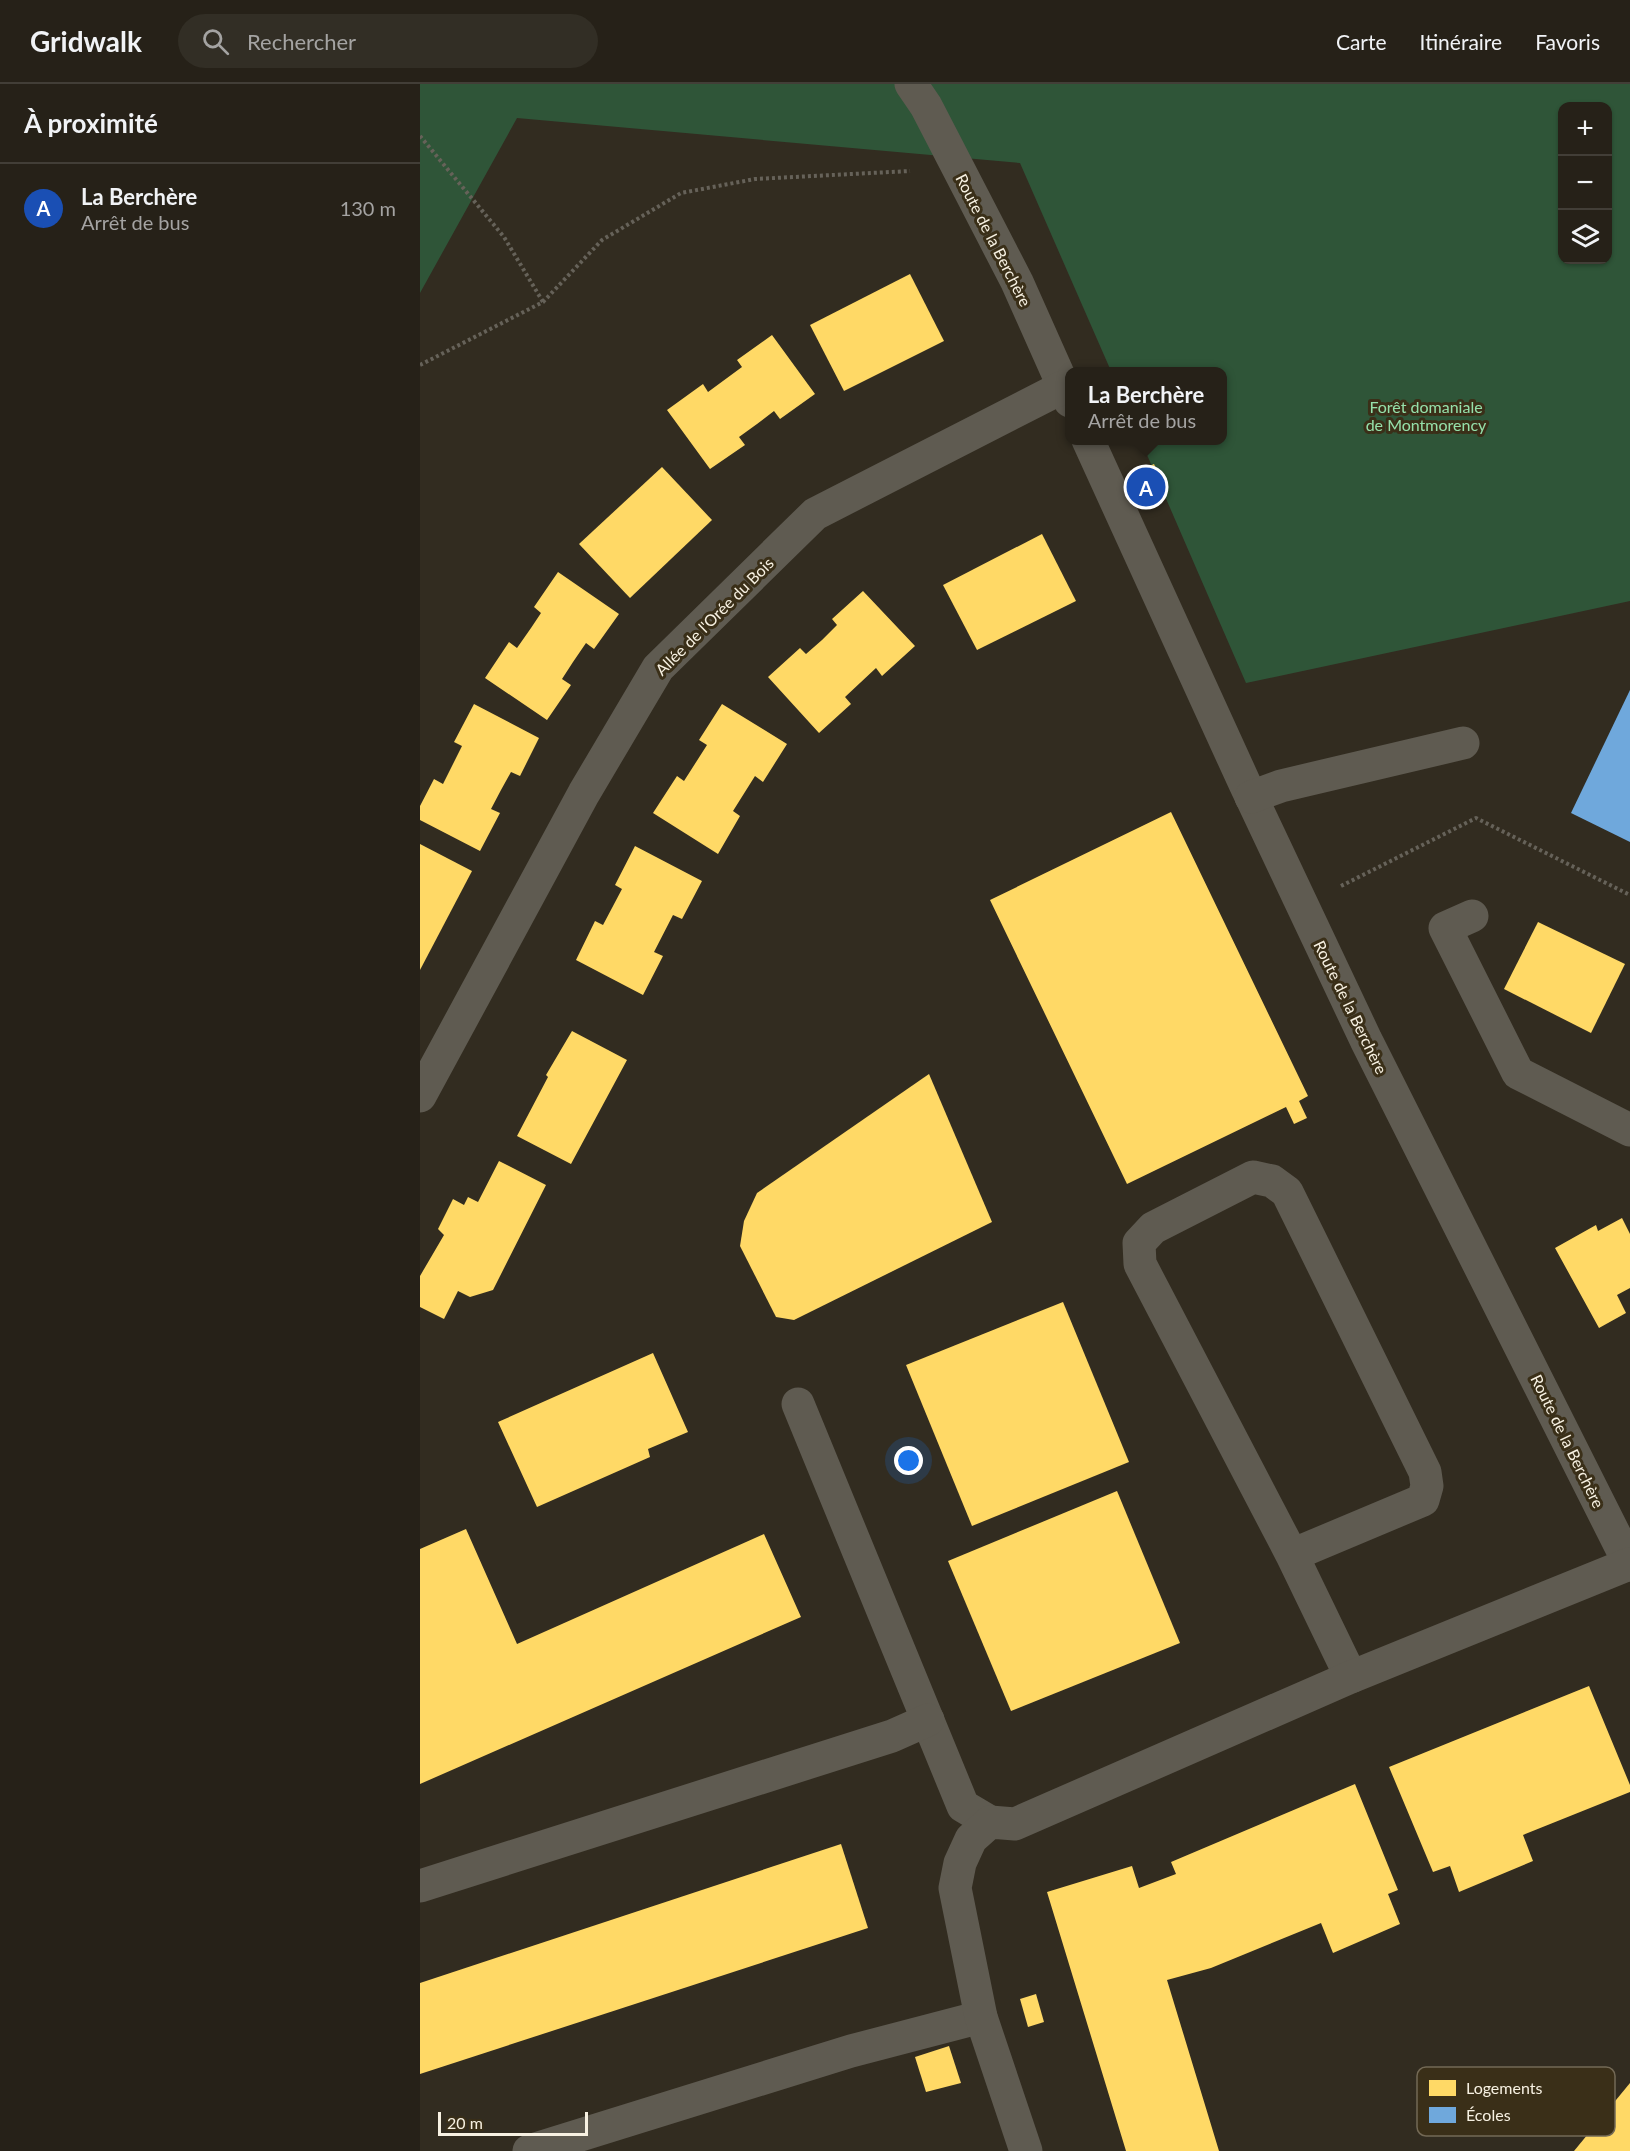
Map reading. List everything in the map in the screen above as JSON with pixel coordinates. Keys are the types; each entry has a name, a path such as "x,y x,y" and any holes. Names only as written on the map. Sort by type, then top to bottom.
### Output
{"street":[{"name":"Route de la Berchère","path":"911,84 959,169 1017,282 1065,392"},
{"name":"Allée de l'Orée du Bois","path":"420,1096 584,794 658,668 815,514 1065,394"},
{"name":"Route de la Berchère","path":"1090,445 1251,797 1366,1040 1630,1564"},
{"path":"1251,797 1281,786 1463,743"},
{"path":"1472,916 1445,928 1518,1073 1630,1131"},
{"path":"1292,1556 1423,1500 1427,1486 1425,1472 1287,1192 1272,1181 1253,1177 1153,1228 1139,1243 1140,1264 1292,1556 1351,1677"},
{"path":"798,1404 963,1806 990,1822 1015,1824 1351,1677 1630,1564"},
{"path":"420,1886 892,1736 928,1719"},
{"path":"990,1822 971,1839 960,1863 955,1888 981,2017 1026,2151"},
{"path":"529,2151 851,2051 981,2017"}],"path":[{"path":"420,136 504,237 543,302"},
{"path":"420,365 543,302 602,240 681,193 755,179 959,169"},
{"path":"1339,887 1476,818 1630,895"}],"green space":[{"name":"Forêt domaniale de Montmorency","path":"420,84 1630,84 1630,601 1246,683 1143,445 1227,445 1227,367 1109,367 1020,163 517,118 420,293"}],"building: Logements":[{"path":"910,274 944,341 844,391 810,325"},
{"path":"772,335 815,394 780,419 774,411 739,437 745,445 710,469 667,410 703,384 708,392 742,367 737,360"},
{"path":"1154,464 1165,488 1156,493 1145,468"},
{"path":"662,467 712,520 630,598 579,544"},
{"path":"1042,534 1076,601 977,650 943,585"},
{"path":"558,572 619,614 594,649 586,643 573,662 562,679 571,685 547,720 485,678 509,642 517,648 531,628 541,613 534,607"},
{"path":"863,591 915,646 882,676 876,668 845,697 851,704 819,733 768,677 800,648 806,654 822,640 837,625 832,619"},
{"path":"474,704 539,738 520,776 511,772 491,809 500,813 480,851 420,820 420,806 434,779 443,784 462,746 454,742"},
{"path":"722,704 787,744 763,782 755,776 733,811 740,816 718,854 653,813 677,776 684,781 707,745 699,740"},
{"path":"1171,812 1308,1096 1299,1101 1307,1118 1294,1124 1286,1107 1127,1184 990,900"},
{"path":"420,844 472,871 420,970"},
{"path":"635,846 702,881 682,919 673,915 654,952 663,956 643,995 576,960 595,921 603,925 622,889 615,885"},
{"path":"1538,922 1625,964 1591,1033 1504,989"},
{"path":"572,1031 627,1060 571,1164 517,1136 548,1077 546,1075"},
{"path":"929,1074 992,1222 794,1320 776,1317 740,1246 744,1221 757,1193"},
{"path":"499,1161 546,1185 493,1290 470,1297 458,1291 444,1319 420,1307 420,1276 444,1235 438,1229 453,1199 464,1205 468,1197 478,1202"},
{"path":"1622,1218 1630,1234 1630,1288 1617,1295 1626,1313 1599,1328 1555,1248 1596,1225 1598,1231"},
{"path":"1063,1302 1129,1462 972,1526 906,1365"},
{"path":"653,1353 688,1432 648,1449 650,1457 537,1507 498,1422"},
{"path":"1117,1491 1180,1643 1011,1711 948,1561"},
{"path":"466,1529 517,1644 764,1534 801,1617 420,1784 420,1549"},
{"path":"1589,1686 1630,1785 1630,1792 1523,1835 1533,1861 1459,1892 1450,1866 1433,1872 1389,1767"},
{"path":"1355,1784 1398,1890 1388,1894 1400,1924 1333,1953 1321,1923 1211,1968 1167,1980 1219,2151 1126,2151 1047,1892 1132,1866 1139,1888 1176,1874 1171,1862"},
{"path":"841,1844 868,1928 420,2074 420,1983"},
{"path":"1036,1994 1044,2022 1028,2027 1020,1999"},
{"path":"949,2046 961,2083 926,2092 915,2057"},
{"path":"1630,2083 1630,2151 1574,2151 1586,2136 1615,2136 1615,2101"}],"building: Écoles":[{"path":"1630,690 1630,842 1571,813"}],"place":[{"name":"La Berchère","path":"1146,487"}]}
